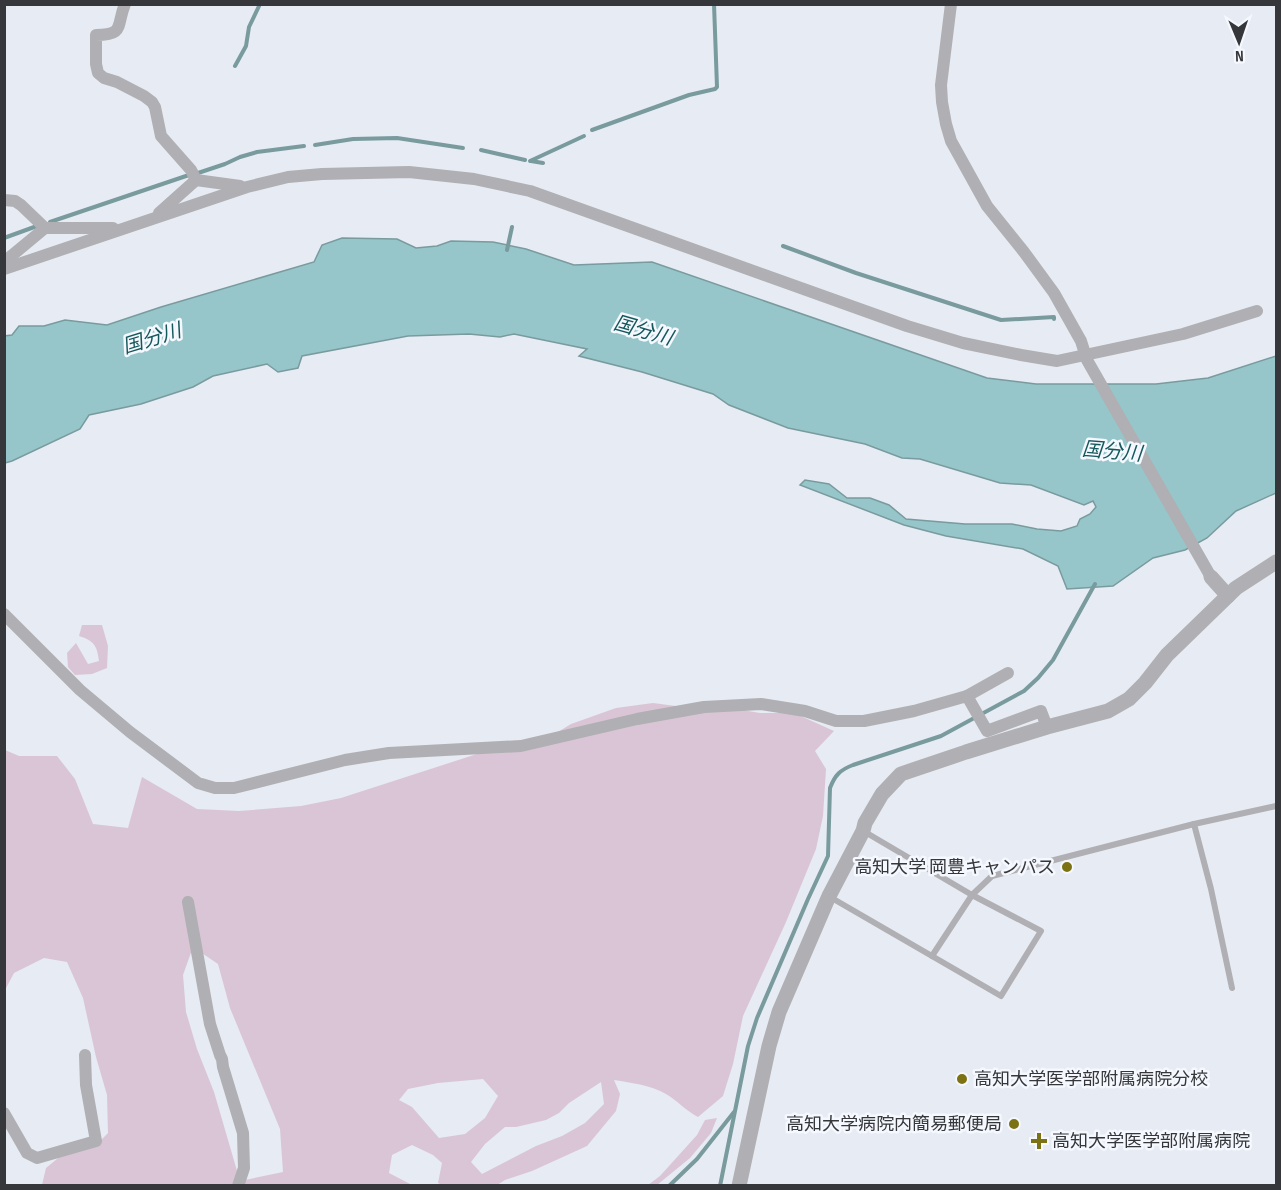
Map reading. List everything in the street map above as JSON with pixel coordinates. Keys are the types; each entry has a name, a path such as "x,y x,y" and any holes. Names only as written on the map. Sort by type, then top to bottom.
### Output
{"street":[{"path":"125,4 115,33 96,35 98,73 152,102 161,136 191,170 196,180"},
{"path":"951,4 941,85 942,102 951,141 987,206 1054,293 1081,341 1086,357 1211,577 1228,596"},
{"path":"4,269 247,187 288,177 409,172 474,179 530,191 907,326 963,343 1021,356 1056,361 1086,357 1184,334 1257,311"},
{"path":"153,218 196,180 247,187"},
{"path":"4,200 15,201 21,205 45,228"},
{"path":"4,262 45,228 123,228"},
{"path":"739,1185 768,1046 779,1012 830,896 865,823 882,794 901,774 1047,727 1108,711 1129,699 1167,655 1236,588 1276,562"},
{"path":"4,614 80,690 130,732 198,783 215,788 234,788 345,760 378,755 521,746 637,719 704,707 761,704 805,711 836,721 864,721 970,701 1008,673"},
{"path":"970,701 987,731 1041,711 1047,727"},
{"path":"188,902 210,1024 243,1133 244,1168 238,1185"},
{"path":"4,1113 27,1153 37,1158 96,1141 86,1085 84,1055"}],"lane":[{"path":"932,956 972,895 992,876 1194,824 1276,806"},
{"path":"1194,824 1232,988"},
{"path":"830,896 1001,996 1041,931 972,895 863,831"}],"shaded area":[{"path":"82,625 102,625 108,646 107,668 92,674 75,675 68,667 67,653 76,643 88,664 99,661 94,644 79,636"},
{"path":"653,703 691,708 730,708 760,713 794,713 834,731 815,751 826,769 823,816 816,849 743,1016 733,1064 723,1096 698,1117 654,1088 614,1080 620,1094 616,1111 587,1146 497,1185 442,1185 438,1183 442,1163 433,1155 412,1145 392,1155 389,1173 412,1185 42,1185 46,1168 63,1154 94,1147 108,1133 107,1095 83,998 67,962 44,958 14,973 5,990 5,750 19,756 57,756 75,779 93,824 128,828 142,777 197,809 239,811 301,806 341,798 480,753 548,738 571,724 616,708","holes":["193,947 218,964 230,1008 280,1129 283,1172 240,1181 214,1092 197,1049 186,1012 183,975","483,1079 498,1096 485,1118 465,1134 439,1138 412,1107 399,1100 408,1089 438,1083","601,1082 604,1104 585,1123 482,1174 471,1162 485,1144 505,1127 516,1127 546,1120 559,1113 569,1103"]},
{"path":"717,1118 711,1133 690,1158 657,1185 648,1185 660,1176 697,1135 705,1120"}],"water":[{"name":"国分川","path":"342,238 397,239 416,248 437,246 451,241 493,242 526,249 574,265 652,262 987,378 1036,384 1156,384 1208,378 1276,356 1276,493 1236,511 1207,538 1185,550 1153,558 1113,586 1067,589 1058,566 1023,549 946,536 904,525 800,485 805,480 829,484 847,498 870,498 889,505 906,519 965,524 1012,524 1061,531 1077,526 1080,519 1090,514 1096,507 1093,501 1084,505 1031,485 1000,483 920,459 902,458 865,444 788,428 729,405 713,394 579,356 587,349 514,334 500,337 469,334 408,336 302,356 298,368 278,372 267,364 213,376 193,387 141,404 89,415 80,429 5,463 4,336 12,335 19,326 44,326 65,320 107,325 314,262 322,245"}],"waterway":[{"path":"235,66 246,46 249,27 260,4"},
{"path":"592,130 717,87 714,4"},
{"path":"530,161 584,136"},
{"path":"315,145 353,139 397,138 463,148"},
{"path":"198,173 257,152 304,146"},
{"path":"481,150 525,160"},
{"path":"531,161 543,163"},
{"path":"50,222 189,175"},
{"path":"4,238 37,226"},
{"path":"507,250 512,227"},
{"path":"783,246 856,273 1001,320 1054,317 1054,319"},
{"path":"720,1186 748,1046 757,1018 828,856 830,788 834,780 841,771 853,765 941,736 1024,691 1053,660 1095,584"},
{"path":"669,1186 697,1159 734,1112"}],"place":[{"name":"高知大学 岡豊キャンパス","path":"1067,867"},
{"name":"高知大学医学部附属病院分校","path":"962,1079"},
{"name":"高知大学病院内簡易郵便局","path":"1014,1124"},
{"name":"高知大学医学部附属病院","path":"1039,1141"}]}
